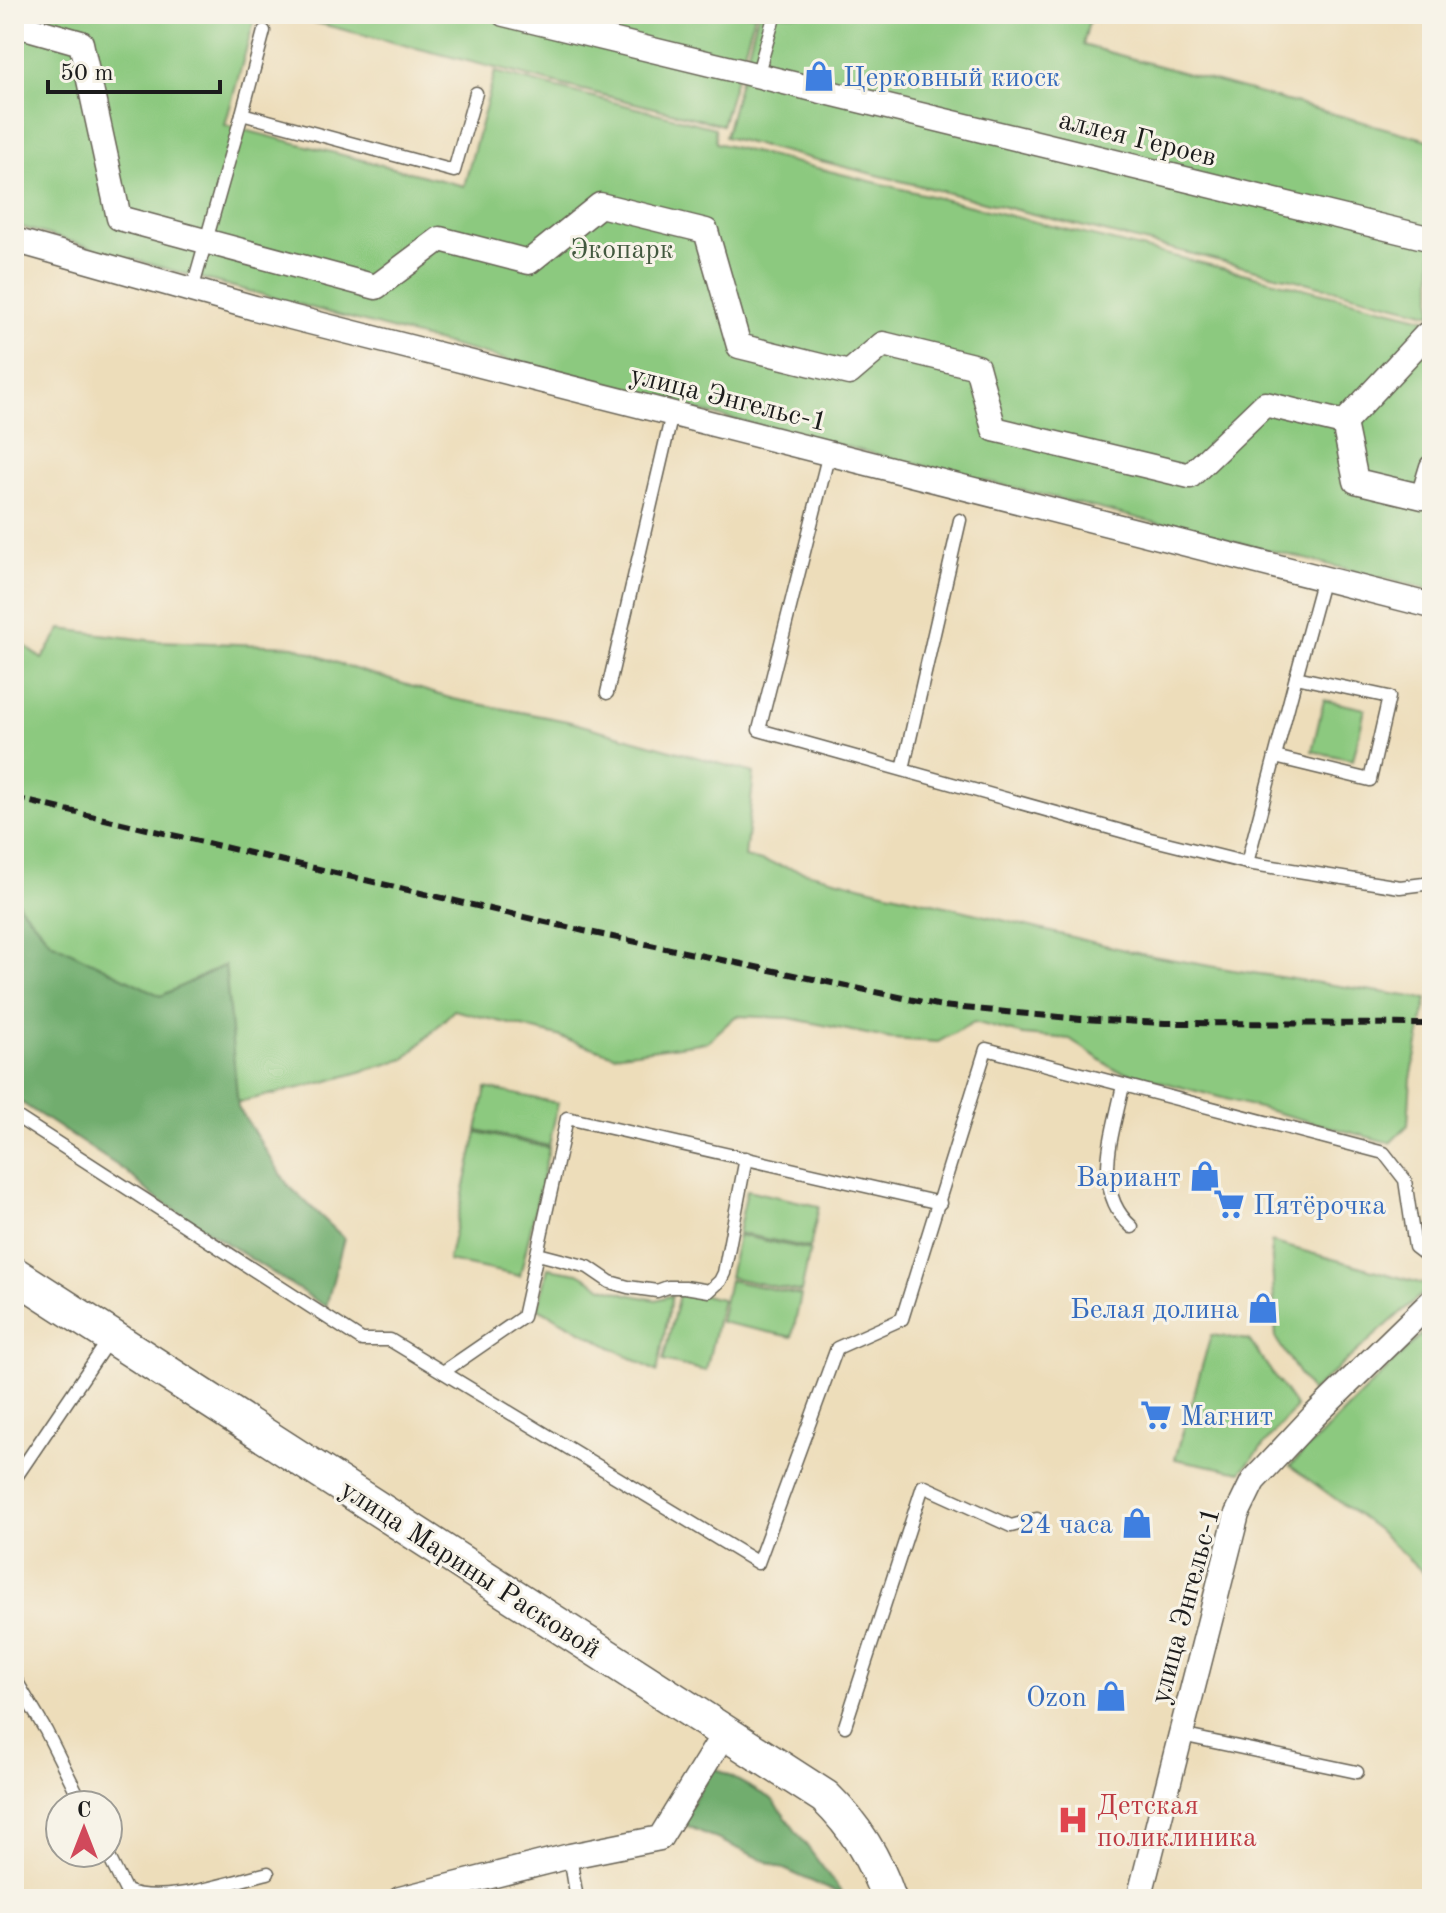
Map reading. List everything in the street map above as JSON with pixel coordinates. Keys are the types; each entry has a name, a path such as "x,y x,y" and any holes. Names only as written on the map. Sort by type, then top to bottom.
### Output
{"main road":[{"name":"улица Марины Расковой","path":"14,1274 825,1797 844,1815 865,1843 889,1899"}],"street":[{"name":"аллея Героев","path":"504,14 1432,239"},
{"path":"14,24 81,43 119,218 376,287 440,239 529,262 600,205 706,231 739,346 849,373 883,344 977,367 994,429 1190,476 1265,404 1344,423"},
{"name":"улица Энгельс-1","path":"14,240 192,290 672,414 1432,606"},
{"path":"1344,423 1426,335 1432,336"},
{"path":"1344,423 1356,481 1423,497 1432,467"},
{"name":"улица Энгельс-1","path":"1139,1899 1237,1514 1253,1481 1314,1416 1432,1301"},
{"path":"400,1899 570,1856 660,1838 725,1732"}],"lane":[{"path":"757,76 775,14"},
{"path":"192,290 264,31"},
{"path":"242,114 454,171 476,93"},
{"path":"607,693 672,414"},
{"path":"829,453 759,730 1247,863 1400,887 1432,883"},
{"path":"903,769 960,520"},
{"path":"1247,863 1323,578"},
{"path":"1275,757 1370,780 1389,697 1296,677"},
{"path":"14,1115 362,1340 390,1340 758,1563 837,1348 902,1319 986,1049 1384,1153 1405,1180 1415,1247 1432,1260"},
{"path":"1123,1085 1105,1174 1118,1215 1132,1227"},
{"path":"443,1372 523,1317 567,1118 940,1203"},
{"path":"538,1254 588,1267 610,1282 628,1287 657,1291 668,1287 685,1287 709,1291 724,1273 746,1158"},
{"path":"14,1480 111,1336"},
{"path":"845,1726 923,1486 1011,1526 1037,1519"},
{"path":"14,1677 75,1789"},
{"path":"1181,1735 1357,1772"},
{"path":"570,1856 577,1899"},
{"path":"115,1869 126,1891 139,1896 175,1894 268,1873"}],"green space":[{"name":"Экопарк","path":"14,14 256,14 225,125 464,186 495,72 715,128 716,143 1432,320 1432,590 666,403 14,225"},
{"path":"281,14 755,14 722,125"},
{"path":"758,14 1091,14 1083,45 1432,141 1432,314 725,137"},
{"path":"61,629 156,641 294,646 345,666 453,699 567,721 754,773 745,857 1141,954 1427,999 1411,1079 1408,1125 1390,1143 1114,1069 1070,1039 1023,1035 974,1022 938,1042 891,1039 789,1018 736,1016 707,1042 614,1055 558,1036 454,1010 405,1059 325,1082 209,1109 14,1098 14,637 42,659"},
{"path":"1324,700 1365,709 1353,760 1312,751"},
{"path":"14,886 19,905 51,942 161,996 225,965 238,1107 288,1185 344,1238 326,1307 153,1196 127,1172 14,1098"},
{"path":"486,1088 558,1103 549,1146 477,1130"},
{"path":"477,1132 549,1148 520,1276 448,1261"},
{"path":"747,1190 819,1206 810,1248 738,1233"},
{"path":"738,1235 810,1250 801,1292 729,1277"},
{"path":"1271,1242 1431,1286 1311,1392 1276,1339"},
{"path":"548,1268 578,1273 603,1287 627,1294 656,1300 672,1295 657,1372 538,1308"},
{"path":"729,1280 801,1295 792,1337 720,1322"},
{"path":"680,1290 722,1299 706,1371 663,1361"},
{"path":"1432,1324 1432,1581 1377,1529 1290,1466"},
{"path":"1211,1335 1249,1340 1296,1407 1241,1472 1175,1459"},
{"path":"713,1767 772,1799 844,1896 681,1823"}],"railway":[{"path":"14,798 584,931 942,1006 1165,1023 1432,1024"}],"place":[{"name":"Церковный киоск","path":"819,76"},
{"name":"Вариант","path":"1205,1176"},
{"name":"Пятёрочка","path":"1229,1204"},
{"name":"Белая долина","path":"1263,1308"},
{"name":"Магнит","path":"1156,1415"},
{"name":"24 часа","path":"1137,1523"},
{"name":"Ozon","path":"1111,1696"},
{"name":"Детская поликлиника","path":"1073,1820"}]}
